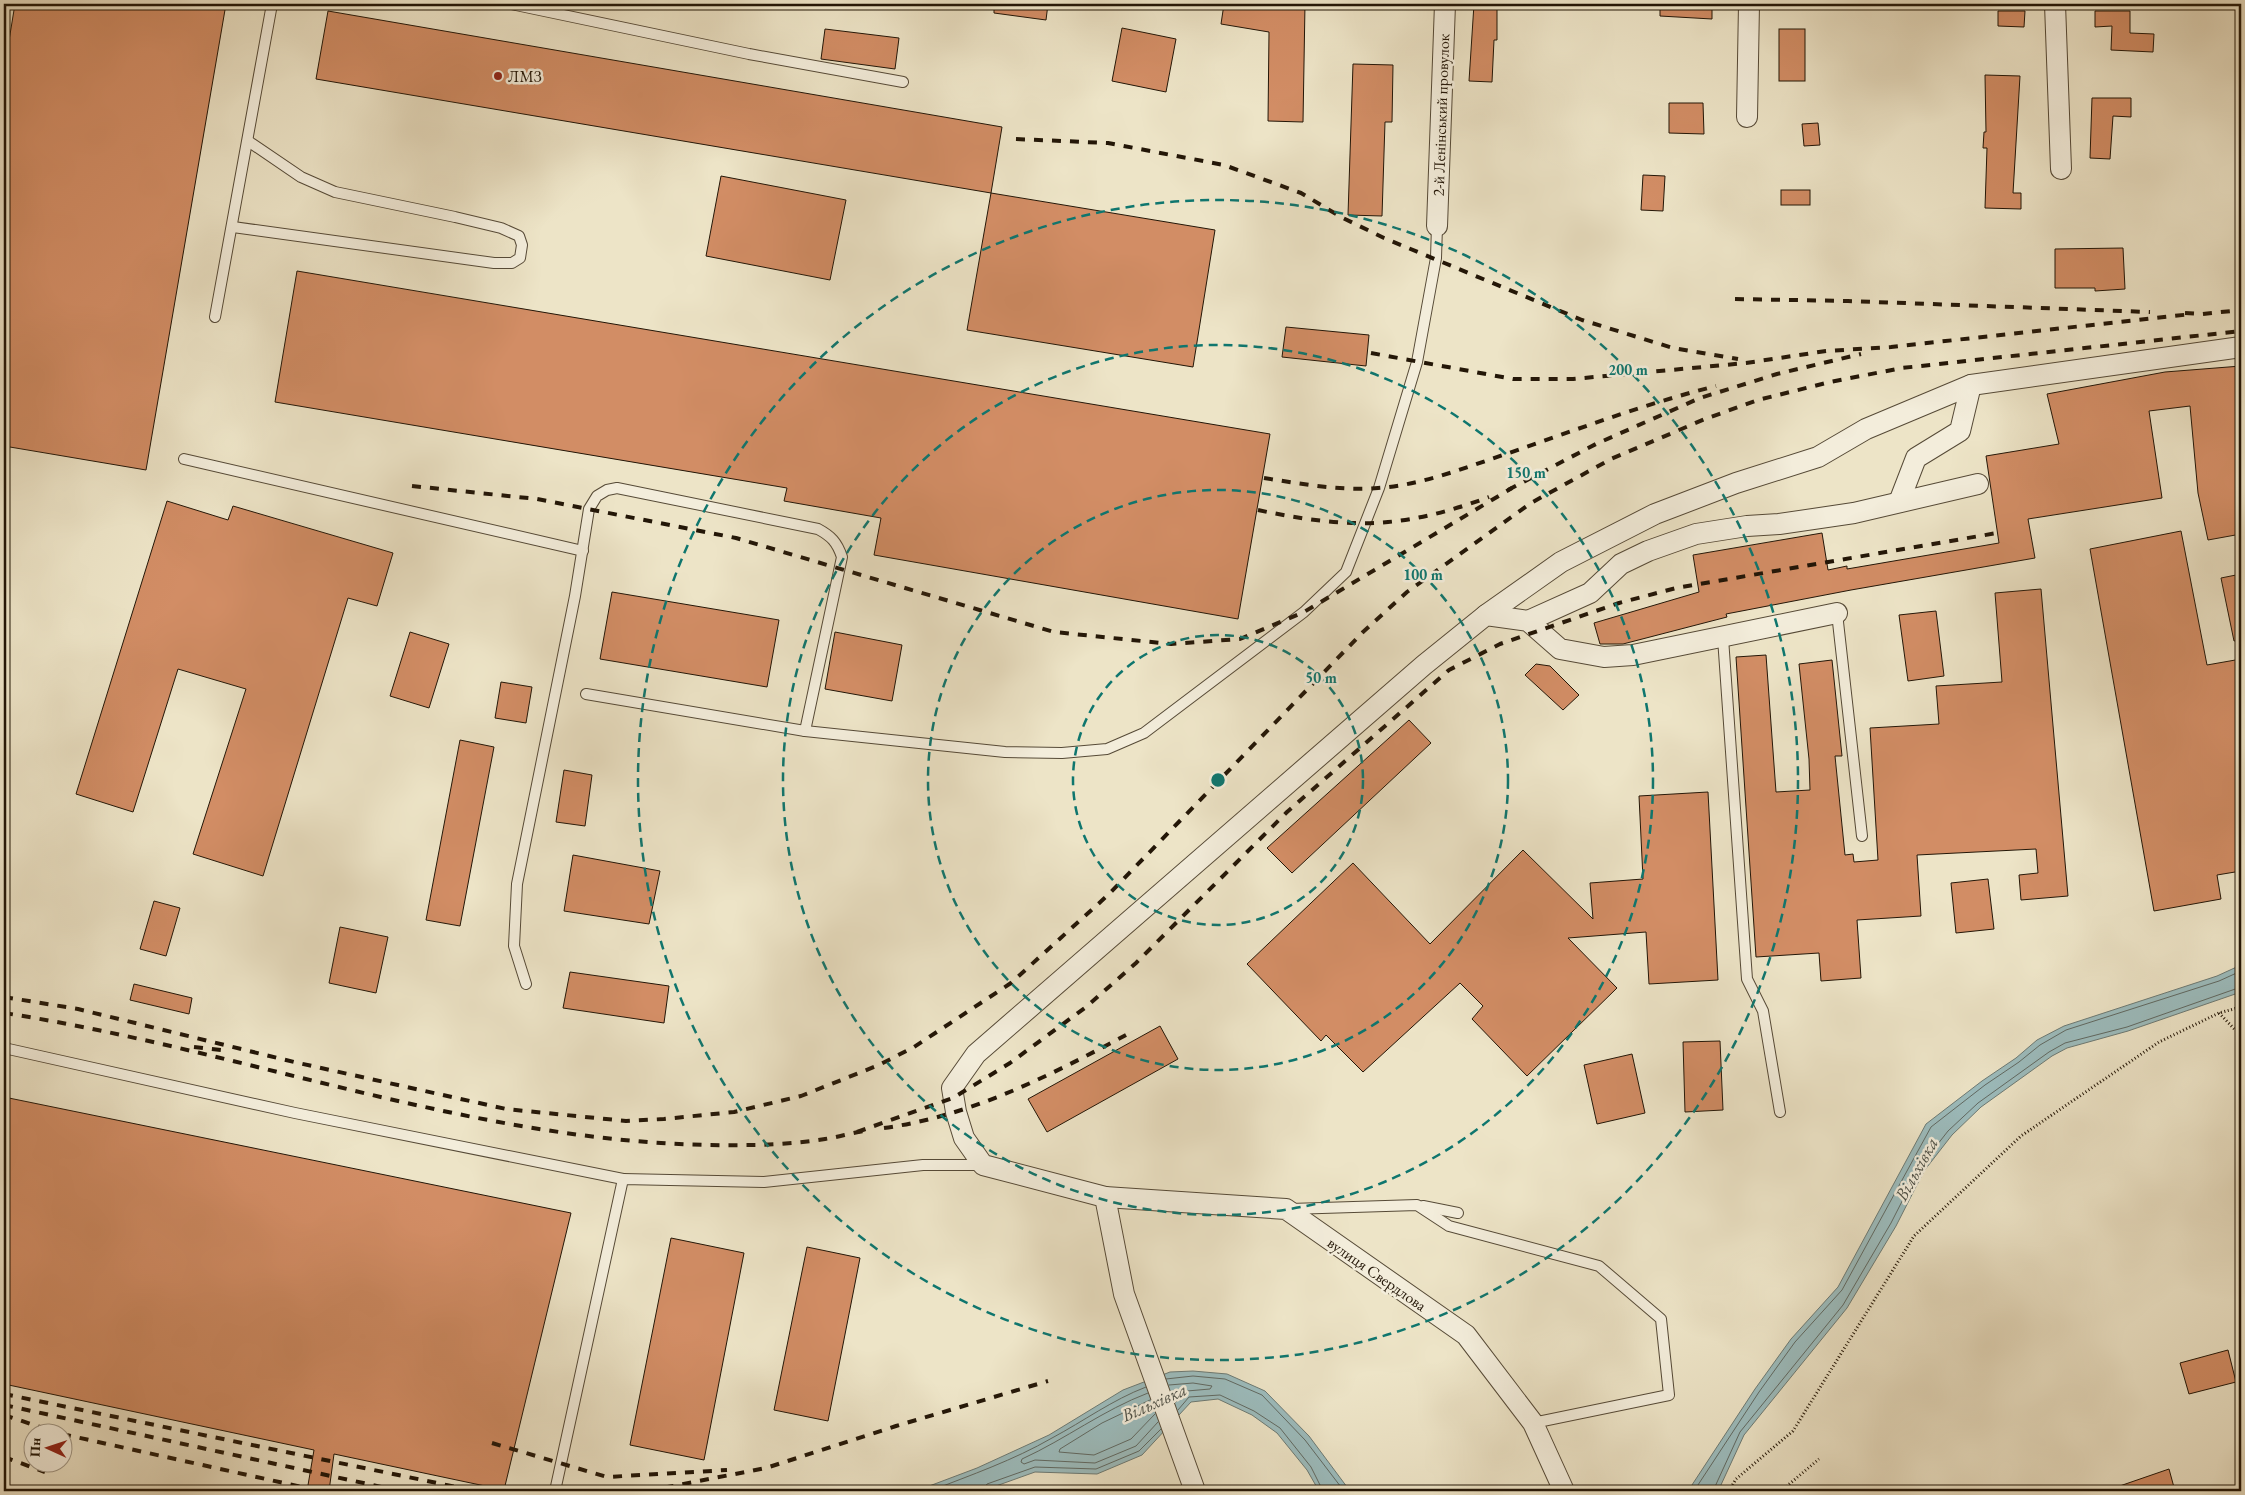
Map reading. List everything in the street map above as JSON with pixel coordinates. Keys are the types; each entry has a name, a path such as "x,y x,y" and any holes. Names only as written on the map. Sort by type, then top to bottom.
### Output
{"street":[{"name":"2-й Ленінський провулок","path":"1437,226 1445,4"},
{"path":"1747,117 1749,4"},
{"path":"2056,4 2062,169"},
{"path":"1286,1209 1105,1197 982,1165 964,1138 956,1112 952,1088 976,1054 1424,665 1486,615 1561,562 1655,514 1736,482 1818,457 1866,429 1971,385 2241,347"},
{"path":"1899,502 1916,458 1960,431 1971,385"},
{"path":"1486,615 1528,621 1590,593 1621,564 1648,551 1696,534 1854,513 1978,484"},
{"path":"1528,621 1560,649 1604,657 1633,655 1837,614"},
{"path":"1105,1197 1124,1294 1195,1491"},
{"name":"вулиця Свердлова","path":"1286,1209 1466,1335 1533,1424 1564,1491"}],"lane":[{"path":"215,317 233,227 272,4"},
{"path":"511,4 749,54 903,82"},
{"path":"233,227 494,263 512,263 520,258 522,244 519,236 500,228 455,217 335,192 301,177 248,141"},
{"path":"586,694 805,731 1006,752 1062,753 1107,748 1144,733 1304,612 1346,572 1379,488 1416,362 1436,258 1437,226"},
{"path":"184,459 583,551"},
{"path":"526,984 514,946 517,884 590,509 597,496 607,490 617,488 818,529 830,536 838,545 842,557 805,731"},
{"path":"1837,614 1862,836"},
{"path":"1722,638 1747,979 1763,1011 1780,1112"},
{"path":"4,1048 295,1113 623,1179 764,1182 923,1165 982,1165"},
{"path":"555,1491 623,1179"},
{"path":"1417,1206 1449,1226 1598,1266 1661,1319 1669,1395 1533,1424"},
{"path":"1286,1209 1417,1206 1458,1212"}],"path":[{"path":"1729,1491 1736,1479 1793,1431 1914,1236 2021,1136 2160,1042 2220,1013 2241,1007"},
{"path":"2220,1013 2241,1036"},
{"path":"1781,1491 1819,1460"}],"water":[{"name":"Вільхівка","path":"2241,965 2241,992 2128,1031 2067,1048 2052,1056 1981,1107 1952,1135 1924,1171 1896,1226 1847,1308 1744,1435 1720,1487 1716,1491 1688,1491 1755,1389 1791,1339 1838,1287 1926,1124 1982,1081 2016,1058 2037,1040 2064,1026 2217,976"},
{"name":"Вільхівка","path":"1193,1371 1227,1374 1265,1391 1309,1436 1350,1491 1319,1491 1307,1470 1277,1433 1252,1415 1218,1399 1191,1402 1142,1455 1097,1474 1035,1472 982,1491 916,1491 977,1468 1049,1435 1123,1390 1170,1372"}],"building":[{"path":"15,4 226,4 146,470 4,446 4,71"},
{"path":"994,4 1048,4 1046,20 994,13"},
{"path":"1224,4 1305,4 1303,122 1268,121 1269,32 1221,24"},
{"path":"1474,4 1497,4 1497,40 1494,40 1492,82 1469,81"},
{"path":"1660,4 1712,4 1712,19 1660,16"},
{"path":"328,11 1002,127 991,193 316,79"},
{"path":"1998,11 2025,11 2024,27 1998,26"},
{"path":"2095,11 2130,11 2130,33 2154,34 2153,52 2111,50 2112,26 2095,27"},
{"path":"1122,28 1176,39 1166,92 1112,81"},
{"path":"825,29 899,38 895,69 821,59"},
{"path":"1779,29 1805,29 1805,81 1779,81"},
{"path":"1353,64 1393,65 1392,122 1385,122 1382,216 1348,215"},
{"path":"1985,75 2020,76 2013,193 2021,193 2021,209 1985,208 1987,148 1983,148 1984,132 1986,132"},
{"path":"2092,98 2131,98 2131,117 2113,116 2110,159 2090,158"},
{"path":"1669,103 1703,103 1704,134 1669,133"},
{"path":"1818,123 1820,145 1804,146 1802,124"},
{"path":"1643,175 1665,176 1663,211 1641,210"},
{"path":"721,176 846,200 830,280 706,256"},
{"path":"1781,190 1810,190 1810,205 1781,205"},
{"path":"991,193 1215,230 1193,367 967,330"},
{"path":"2123,248 2125,289 2095,291 2095,288 2055,288 2055,249"},
{"path":"297,271 1270,434 1238,619 874,555 881,518 784,501 787,488 275,402"},
{"path":"1286,327 1369,335 1366,366 1282,357"},
{"path":"2241,366 2241,534 2208,540 2198,493 2190,406 2149,411 2162,498 2028,519 2035,558 1726,614 1727,617 1623,644 1600,644 1594,623 1699,592 1693,555 1822,533 1828,570 1847,566 1847,569 1999,543 1986,456 2059,444 2047,394 2165,372"},
{"path":"167,501 228,520 233,506 393,553 377,606 348,598 263,876 193,854 246,689 178,669 133,812 76,794"},
{"path":"2181,531 2207,665 2241,659 2241,871 2217,875 2221,899 2154,911 2090,549"},
{"path":"2241,574 2241,640 2234,641 2221,578"},
{"path":"2041,589 2068,896 2021,900 2019,875 2038,873 2036,849 1917,855 1921,916 1857,920 1861,978 1821,981 1819,953 1756,957 1736,657 1766,655 1776,792 1810,790 1809,759 1799,664 1832,660 1842,756 1835,756 1845,855 1853,854 1854,862 1878,860 1870,728 1939,724 1936,686 2002,682 1995,593"},
{"path":"612,592 779,620 767,687 600,659"},
{"path":"1936,611 1944,676 1908,681 1899,615"},
{"path":"410,632 449,644 429,708 390,696"},
{"path":"835,632 902,645 892,701 825,689"},
{"path":"1536,664 1550,666 1579,695 1563,710 1525,675"},
{"path":"501,682 532,687 526,723 495,718"},
{"path":"1409,720 1431,743 1292,873 1267,848"},
{"path":"460,740 494,747 460,926 426,920"},
{"path":"564,770 592,775 585,826 556,822"},
{"path":"1708,792 1718,980 1649,984 1646,932 1568,938 1617,988 1527,1076 1472,1019 1483,1006 1460,983 1363,1072 1326,1035 1321,1041 1247,964 1353,863 1430,944 1523,850 1593,919 1590,883 1643,879 1639,796"},
{"path":"573,855 660,871 649,924 564,911"},
{"path":"1988,879 1994,929 1956,933 1951,883"},
{"path":"154,901 180,908 166,956 140,949"},
{"path":"340,927 388,937 376,993 329,983"},
{"path":"570,972 669,986 664,1023 563,1008"},
{"path":"134,984 192,998 189,1014 130,1000"},
{"path":"1160,1026 1178,1059 1047,1132 1028,1099"},
{"path":"1720,1041 1723,1110 1685,1112 1683,1042"},
{"path":"1632,1054 1645,1113 1597,1124 1584,1065"},
{"path":"4,1097 571,1213 504,1490 334,1454 329,1491 307,1491 314,1450 4,1384"},
{"path":"671,1238 744,1253 704,1460 630,1445"},
{"path":"807,1247 860,1258 828,1421 774,1410"},
{"path":"2228,1350 2236,1382 2189,1394 2180,1363"},
{"path":"2169,1469 2175,1491 2112,1491 2111,1489"}],"railway":[{"path":"1016,139 1108,143 1224,165 1301,193 1341,217 1384,238 1582,320 1673,348 1738,359"},
{"path":"1735,299 1848,301 2150,312"},
{"path":"2185,313 2202,314 2241,310"},
{"path":"1371,353 1513,379 1573,379 1746,363 1826,351 1891,347 2192,314"},
{"path":"4,997 78,1009 294,1062 506,1109 626,1121 734,1112 801,1096 879,1065 914,1047 1011,983 1108,895 1363,632 1407,592 1531,503 1611,459 1705,419 1758,400 1830,382 1902,368 2241,331"},
{"path":"1508,490 1596,444 1700,398 1777,374 1861,354"},
{"path":"1264,478 1350,489 1378,488 1427,480 1636,409 1716,386"},
{"path":"412,486 537,499 736,538 1054,632 1171,644 1240,639 1304,612 1512,488"},
{"path":"1258,510 1323,521 1372,523 1401,521 1426,516 1489,497"},
{"path":"857,1132 953,1098 1010,1063 1086,1007 1136,963 1287,812 1449,670 1500,644 1619,603 1676,588 1997,533"},
{"path":"4,1013 97,1030 189,1050 373,1095 465,1115 558,1132 651,1142 746,1145 806,1142 864,1131"},
{"path":"884,1128 948,1114 978,1104 1039,1079 1126,1035"},
{"path":"194,1047 229,1051"},
{"path":"647,1491 766,1468 896,1426 1048,1381"},
{"path":"4,1394 476,1491"},
{"path":"4,1405 400,1491"},
{"path":"4,1415 25,1422"},
{"path":"72,1436 320,1491"},
{"path":"492,1443 607,1477 727,1470"},
{"path":"4,1457 22,1464"}],"place":[{"name":"ЛМЗ","path":"498,76"}]}
